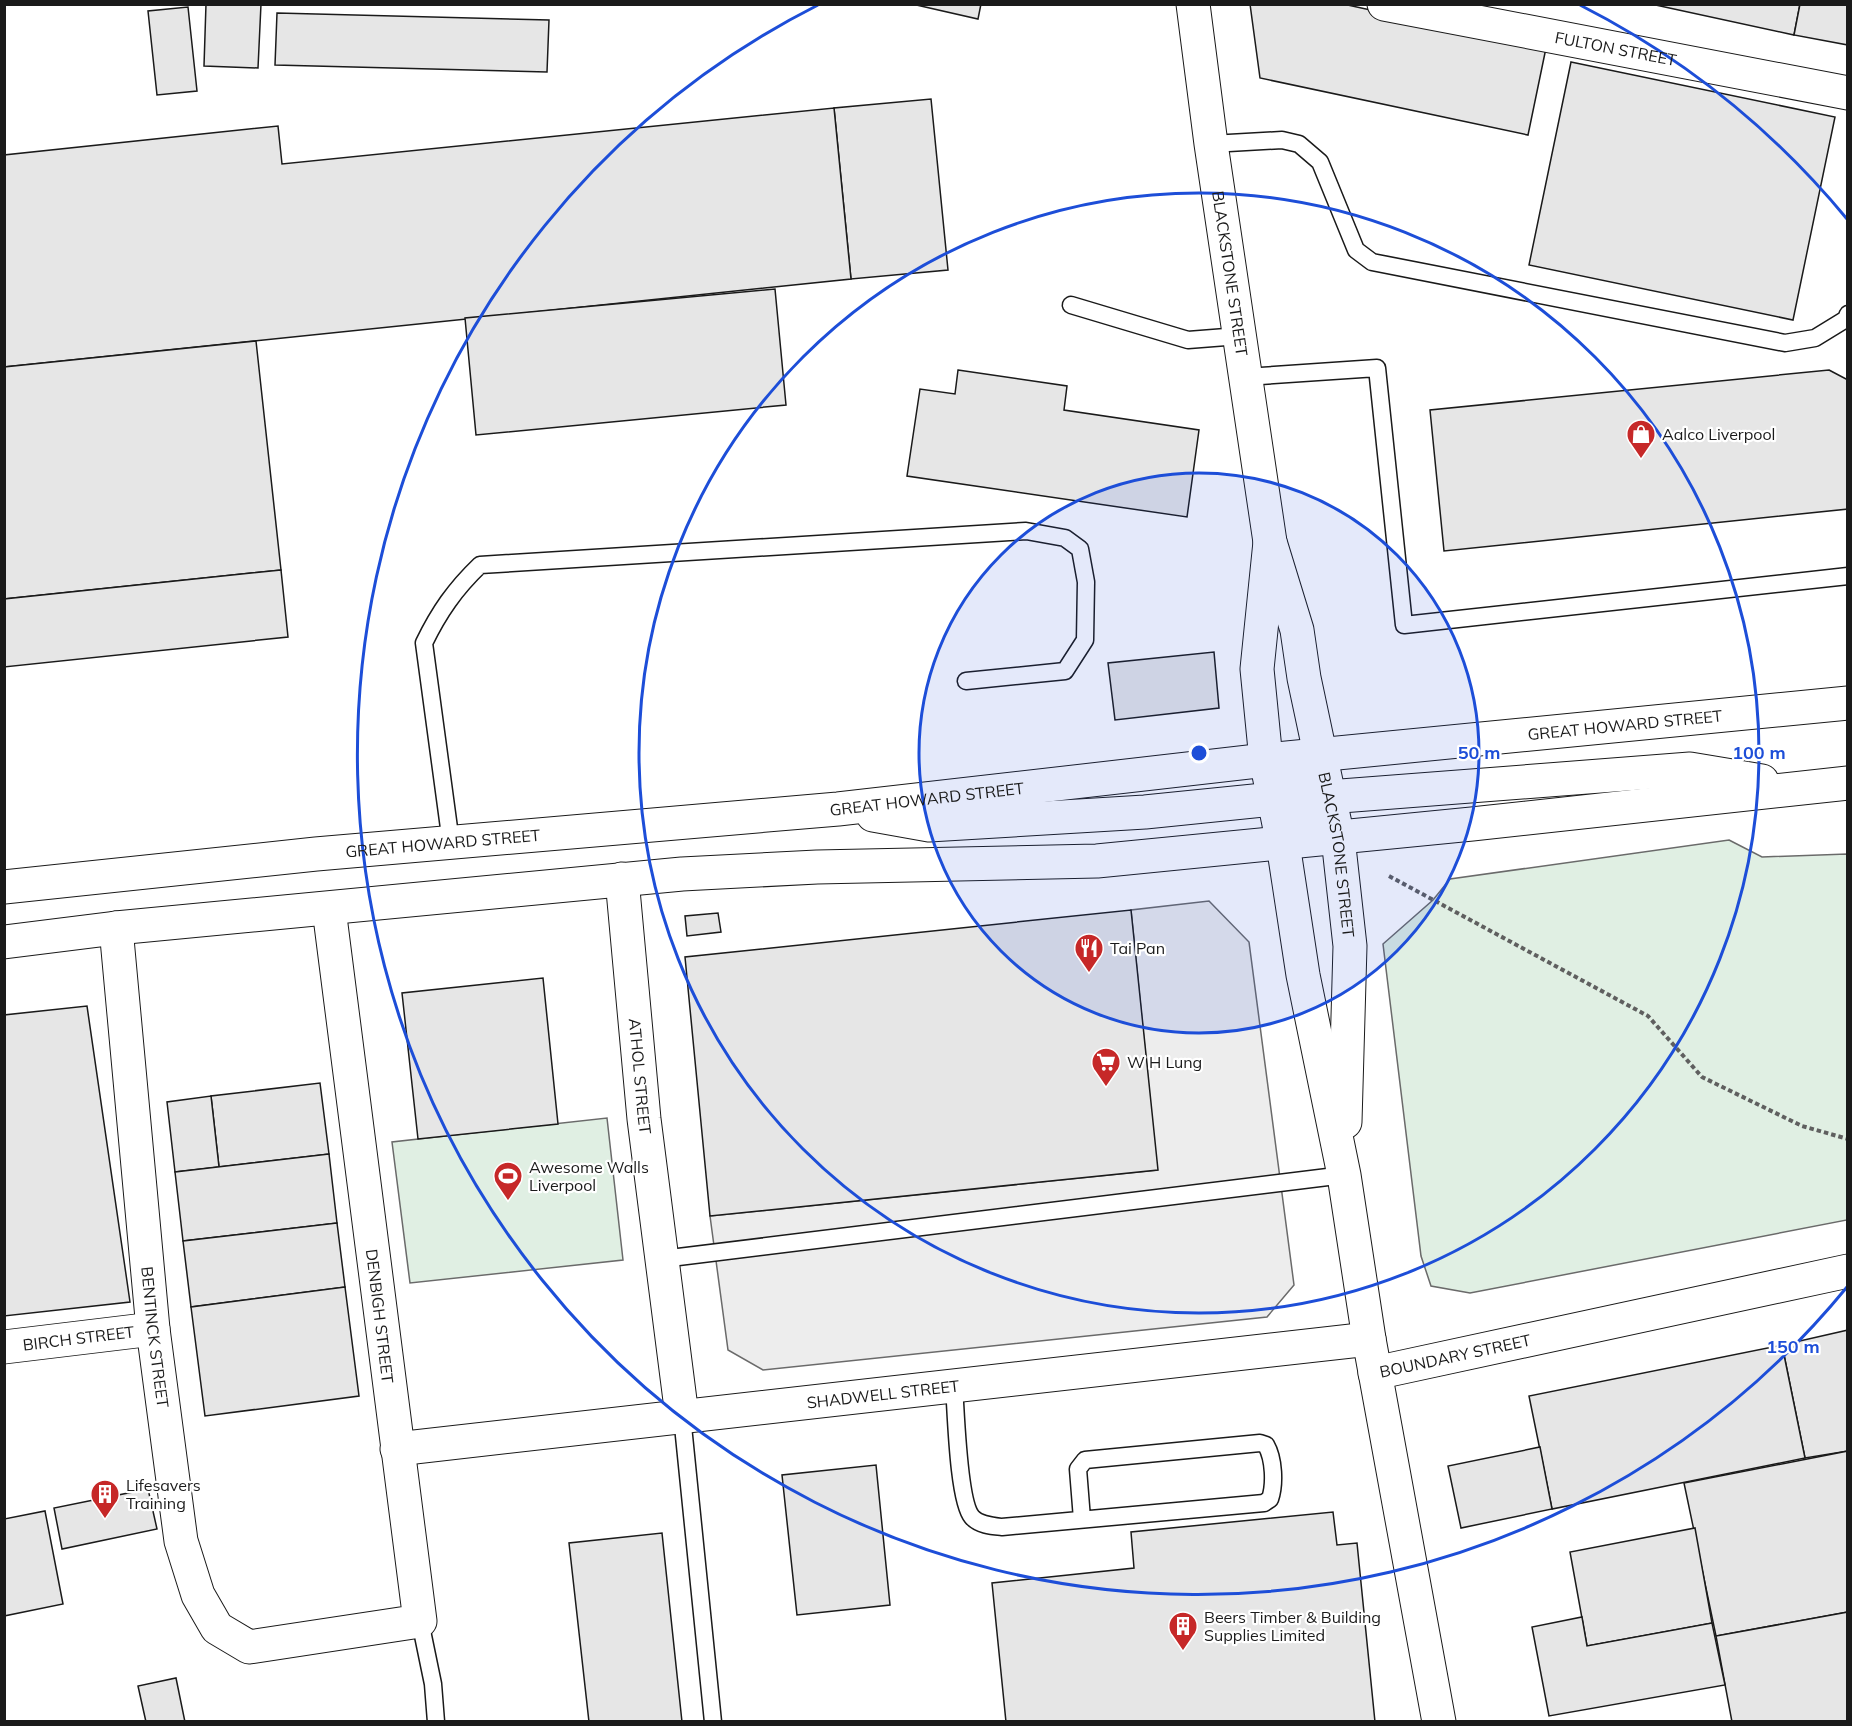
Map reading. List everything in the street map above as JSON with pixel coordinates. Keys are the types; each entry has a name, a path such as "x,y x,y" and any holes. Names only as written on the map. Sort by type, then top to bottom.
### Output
{"main road":[{"name":"BLACKSTONE STREET","path":"1194,4 1211,144 1270,542 1297,630 1338,838 1350,946 1344,1175"},
{"name":"FULTON STREET","path":"1384,4 1848,93"},
{"name":"BLACKSTONE STREET","path":"1270,542 1257,669 1266,760 1303,975 1344,1175 1375,1373"},
{"name":"GREAT HOWARD STREET","path":"4,887 316,854 838,809 1266,760 1848,703"},
{"path":"1266,760 1328,796 1690,769 1802,788"},
{"path":"4,942 116,928 622,879 745,870 1097,861 1282,844 1848,783"},
{"path":"838,809 929,825 1145,812 1274,799 1338,838"},
{"name":"ATHOL STREET","path":"622,879 644,1119 682,1416"},
{"name":"DENBIGH STREET","path":"329,909 420,1621"},
{"name":"BENTINCK STREET","path":"116,928 153,1329 181,1541 198,1595 217,1628 249,1647 420,1621"},
{"name":"BOUNDARY STREET","path":"1439,1722 1375,1373 1848,1271"},
{"name":"BIRCH STREET","path":"4,1347 153,1329"},
{"name":"SHADWELL STREET","path":"397,1449 1369,1339"}],"lane":[{"path":"1211,144 1282,140 1299,144 1320,162 1356,250 1372,261 1785,344 1815,338 1846,319 1848,314"},
{"path":"1071,305 1188,340 1239,336"},
{"path":"1245,376 1377,368 1404,625 1848,576"},
{"path":"451,843 446,785 424,644 438,615 457,586 480,565 1026,531 1065,538 1080,549 1086,582 1085,640 1065,671 966,681"},
{"path":"662,1259 1344,1175"},
{"path":"954,1386 963,1494 971,1516 985,1525 1002,1527 1083,1520 1264,1503 1270,1499 1273,1490 1270,1452 1266,1445 1260,1443 1085,1460 1078,1469 1083,1520"},
{"path":"682,1416 713,1722"},
{"path":"420,1621 433,1684 436,1722"}],"path":[{"path":"1389,876 1648,1016 1702,1077 1802,1126 1848,1139"}],"green space":[{"path":"1729,840 1762,857 1847,854 1847,1220 1470,1293 1431,1286 1421,1256 1383,944 1433,900 1450,879"},
{"name":"Awesome Walls Liverpool","path":"607,1118 623,1260 410,1283 392,1142"}],"shaded area":[{"path":"1209,901 1249,942 1294,1285 1267,1317 763,1370 728,1350 710,1216 1157,1170 1131,910"}],"building":[{"path":"206,4 261,4 258,68 204,66"},
{"path":"912,4 981,4 978,19"},
{"path":"1250,4 1343,4 1546,48 1528,135 1260,78"},
{"path":"1651,4 1800,4 1794,35"},
{"path":"1800,4 1848,4 1848,45 1794,35"},
{"path":"188,7 197,91 157,95 148,11"},
{"path":"277,13 549,20 547,72 275,65"},
{"path":"1571,62 1835,117 1793,320 1529,265"},
{"path":"931,99 948,270 851,279 834,108"},
{"path":"834,108 851,279 4,367 4,155 278,126 282,164"},
{"path":"775,289 786,405 476,435 465,318"},
{"path":"256,341 281,570 4,599 4,367"},
{"path":"958,370 1067,386 1064,410 1199,430 1187,517 907,476 920,389 955,394"},
{"name":"Aalco Liverpool","path":"1829,370 1848,380 1848,509 1444,551 1430,410"},
{"path":"281,570 288,637 4,667 4,599"},
{"path":"1214,652 1219,708 1115,720 1108,663"},
{"path":"1131,910 1158,1170 710,1216 685,957"},
{"path":"718,913 721,932 687,936 685,916"},
{"path":"543,978 558,1124 418,1139 402,993"},
{"path":"87,1006 130,1302 4,1316 4,1015"},
{"path":"320,1083 329,1154 219,1167 211,1096"},
{"path":"211,1096 219,1167 175,1172 167,1102"},
{"path":"329,1154 337,1223 183,1241 175,1172"},
{"path":"337,1223 345,1287 191,1307 183,1241"},
{"path":"345,1287 359,1396 205,1416 191,1307"},
{"path":"1848,1330 1848,1451 1805,1458 1782,1345"},
{"path":"1782,1345 1805,1458 1552,1509 1529,1396"},
{"path":"1540,1447 1552,1509 1461,1528 1448,1466"},
{"path":"1848,1451 1848,1612 1716,1636 1684,1483"},
{"path":"876,1465 890,1605 797,1615 782,1475"},
{"name":"Lifesavers Training","path":"148,1489 157,1529 62,1549 54,1508"},
{"path":"45,1511 63,1604 4,1616 4,1519"},
{"name":"Beers Timber & Building Supplies Limited","path":"1333,1512 1337,1545 1357,1543 1375,1722 1006,1722 992,1583 1134,1568 1131,1532"},
{"path":"1695,1528 1712,1623 1587,1646 1570,1552"},
{"path":"662,1533 682,1722 589,1722 569,1543"},
{"path":"1848,1612 1848,1722 1732,1722 1716,1636"},
{"path":"1582,1617 1587,1646 1712,1623 1725,1685 1549,1716 1532,1627"},
{"path":"176,1678 185,1722 146,1722 138,1686"}],"place":[{"name":"Aalco Liverpool","path":"1641,460"},
{"name":"Tai Pan","path":"1089,974"},
{"name":"W H Lung","path":"1106,1088"},
{"name":"Awesome Walls Liverpool","path":"508,1202"},
{"name":"Lifesavers Training","path":"105,1520"},
{"name":"Beers Timber & Building Supplies Limited","path":"1183,1652"}]}
